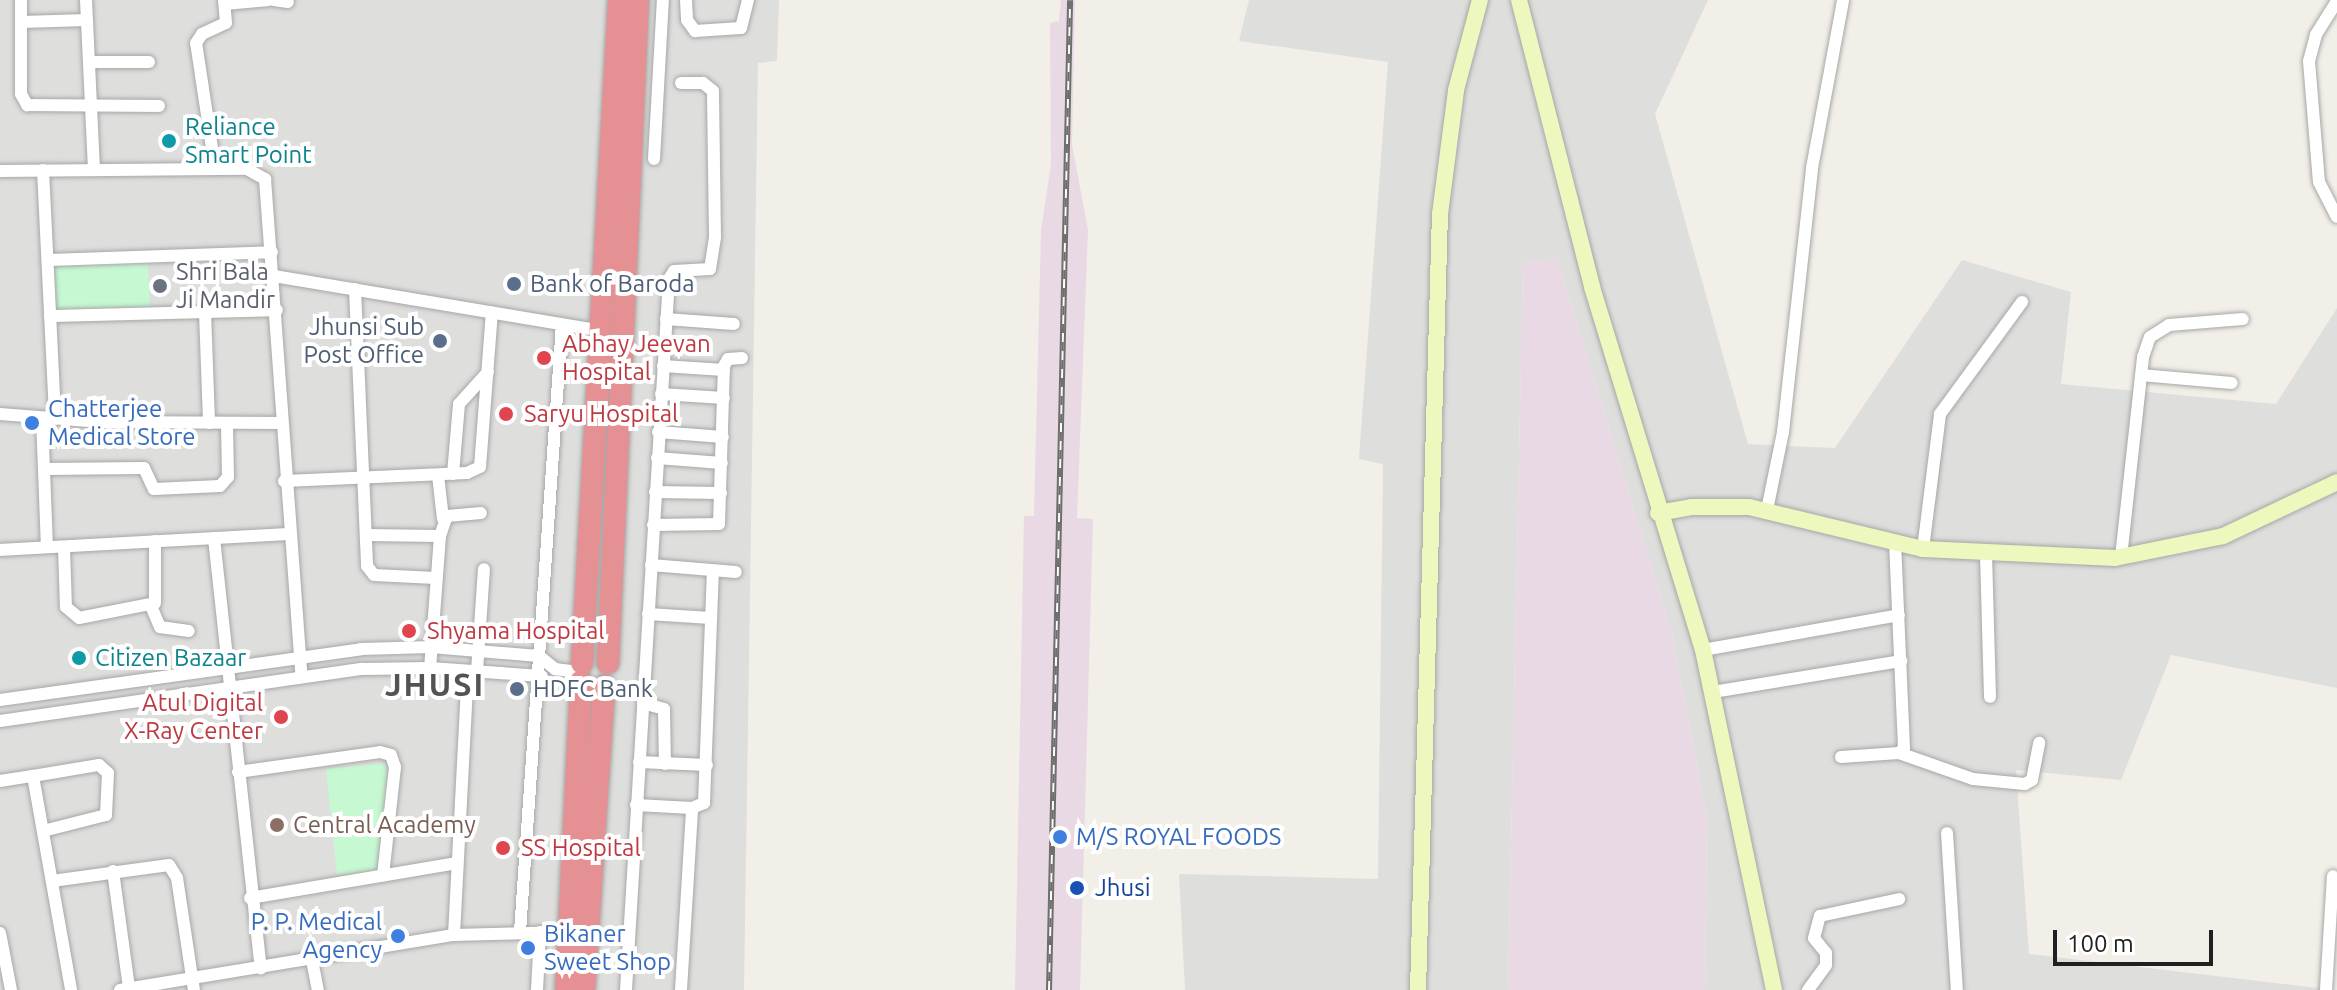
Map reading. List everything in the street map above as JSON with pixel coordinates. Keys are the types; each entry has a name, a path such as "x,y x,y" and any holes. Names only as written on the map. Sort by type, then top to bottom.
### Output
{"highway":[{"path":"566,990 619,0"},
{"path":"584,990 606,674 638,0"},
{"path":"581,672 595,657 606,674"}],"street":[{"path":"21,0 23,101 34,107 159,106"},
{"path":"86,0 94,170"},
{"path":"654,159 663,0"},
{"path":"686,0 687,20 695,31 741,28 748,0"},
{"path":"1418,990 1440,214 1456,90 1480,0"},
{"path":"1519,0 1592,287 1658,513 1703,650 1774,990"},
{"path":"1767,510 1783,432 1812,168 1843,0"},
{"path":"2337,1 2316,35 2309,61 2319,182 2337,217"},
{"path":"215,168 196,43 202,34 226,23 224,2 288,2"},
{"path":"21,22 87,20"},
{"path":"89,62 149,62"},
{"path":"626,990 670,274 710,269 715,237 713,91 703,83 681,83"},
{"path":"0,171 215,168 247,169 265,179 277,310 287,534 301,675"},
{"path":"43,170 50,316 49,418 44,469 47,547"},
{"path":"48,260 272,252"},
{"path":"274,276 602,331"},
{"path":"355,289 369,572 436,578"},
{"path":"1923,549 1940,414 2022,302"},
{"path":"50,316 277,310"},
{"path":"205,312 209,423"},
{"path":"284,481 475,471 482,462 492,312"},
{"path":"666,319 734,324"},
{"path":"2121,557 2141,375 2150,337 2162,327 2243,319"},
{"path":"520,932 562,324"},
{"path":"653,525 715,528 720,521 724,370 728,359 742,358"},
{"path":"663,366 724,370"},
{"path":"453,474 459,404 488,372"},
{"path":"2141,375 2232,383"},
{"path":"661,394 724,398"},
{"path":"0,414 49,418 282,423"},
{"path":"44,469 144,468 154,489 220,486 228,477 227,423"},
{"path":"658,432 723,437"},
{"path":"657,458 722,463"},
{"path":"430,668 443,519 438,475"},
{"path":"1658,513 1710,506 1767,510 1923,549 1986,554 2121,557 2223,536 2337,482"},
{"path":"655,492 721,493"},
{"path":"443,519 453,513 481,513"},
{"path":"0,550 287,534"},
{"path":"366,535 440,536"},
{"path":"214,538 250,898 261,968"},
{"path":"64,548 66,607 73,617 151,606 157,597 155,541"},
{"path":"1895,544 1905,744 1899,753"},
{"path":"1986,554 1990,697"},
{"path":"651,565 736,572"},
{"path":"454,935 472,671 478,651 484,569"},
{"path":"636,805 692,808 704,803 713,570"},
{"path":"151,606 160,627 189,631"},
{"path":"648,614 711,618"},
{"path":"1703,650 1899,615"},
{"path":"0,700 299,654 431,647 539,656 555,669 581,672"},
{"path":"1713,692 1901,661"},
{"path":"0,714 0,721 301,675 430,668 537,679 555,669"},
{"path":"643,703 664,709 665,764"},
{"path":"1841,757 1899,753 1973,779 2025,784 2032,780 2039,743"},
{"path":"238,772 380,752 391,755 395,767 383,875"},
{"path":"639,762 707,765"},
{"path":"0,781 99,765 108,773 106,815 43,831"},
{"path":"33,776 71,990"},
{"path":"681,990 692,808"},
{"path":"1947,833 1957,990"},
{"path":"52,881 162,863 173,871 193,984"},
{"path":"250,898 457,863"},
{"path":"113,871 124,989 193,984 261,968 454,935 569,932"},
{"path":"2330,983 2333,876"},
{"path":"1808,990 1826,965 1826,953 1814,938 1820,916 1899,899"},
{"path":"537,990 540,932"},
{"path":"0,933 11,990"},
{"path":"312,960 318,990"}],"shaded area":[{"path":"0,0 779,0 777,61 758,63 744,990 0,990"},
{"path":"1061,0 1075,0 1072,145 1088,230 1077,518 1093,519 1080,990 1015,990 1024,516 1034,516 1041,231 1051,164 1050,23 1059,21"},
{"path":"1249,0 1708,0 1655,114 1748,444 1835,448 1962,260 2071,292 2061,384 2276,404 2337,308 2337,688 2171,655 2121,780 2016,770 2029,954 2334,990 1705,990 1707,819 1672,634 1557,258 1523,263 1508,990 1185,990 1179,874 1378,879 1383,464 1359,459 1388,62 1239,41"},
{"path":"1557,258 1672,634 1707,819 1705,990 1508,990 1523,263"}],"green space":[{"path":"148,261 150,310 56,313 54,264"},
{"path":"386,763 391,814 381,871 337,875 326,769"}],"railway":[{"path":"1049,990 1070,0"}],"place":[{"name":"Reliance Smart Point","path":"169,141"},
{"name":"Bank of Baroda","path":"514,284"},
{"name":"Shri Bala Ji Mandir","path":"160,286"},
{"name":"Jhunsi Sub Post Office","path":"440,341"},
{"name":"Abhay Jeevan Hospital","path":"544,358"},
{"name":"Saryu Hospital","path":"506,414"},
{"name":"Chatterjee Medical Store","path":"32,423"},
{"name":"Shyama Hospital","path":"409,631"},
{"name":"Citizen Bazaar","path":"79,658"},
{"name":"HDFC Bank","path":"517,689"},
{"name":"Atul Digital X-Ray Center","path":"281,717"},
{"name":"Central Academy","path":"277,825"},
{"name":"M/S ROYAL FOODS","path":"1060,837"},
{"name":"SS Hospital","path":"503,848"},
{"name":"Jhusi","path":"1077,888"},
{"name":"P. P. Medical Agency","path":"398,936"},
{"name":"Bikaner Sweet Shop","path":"528,948"}],"district":[{"name":"JHUSI","path":"435,684"}]}
